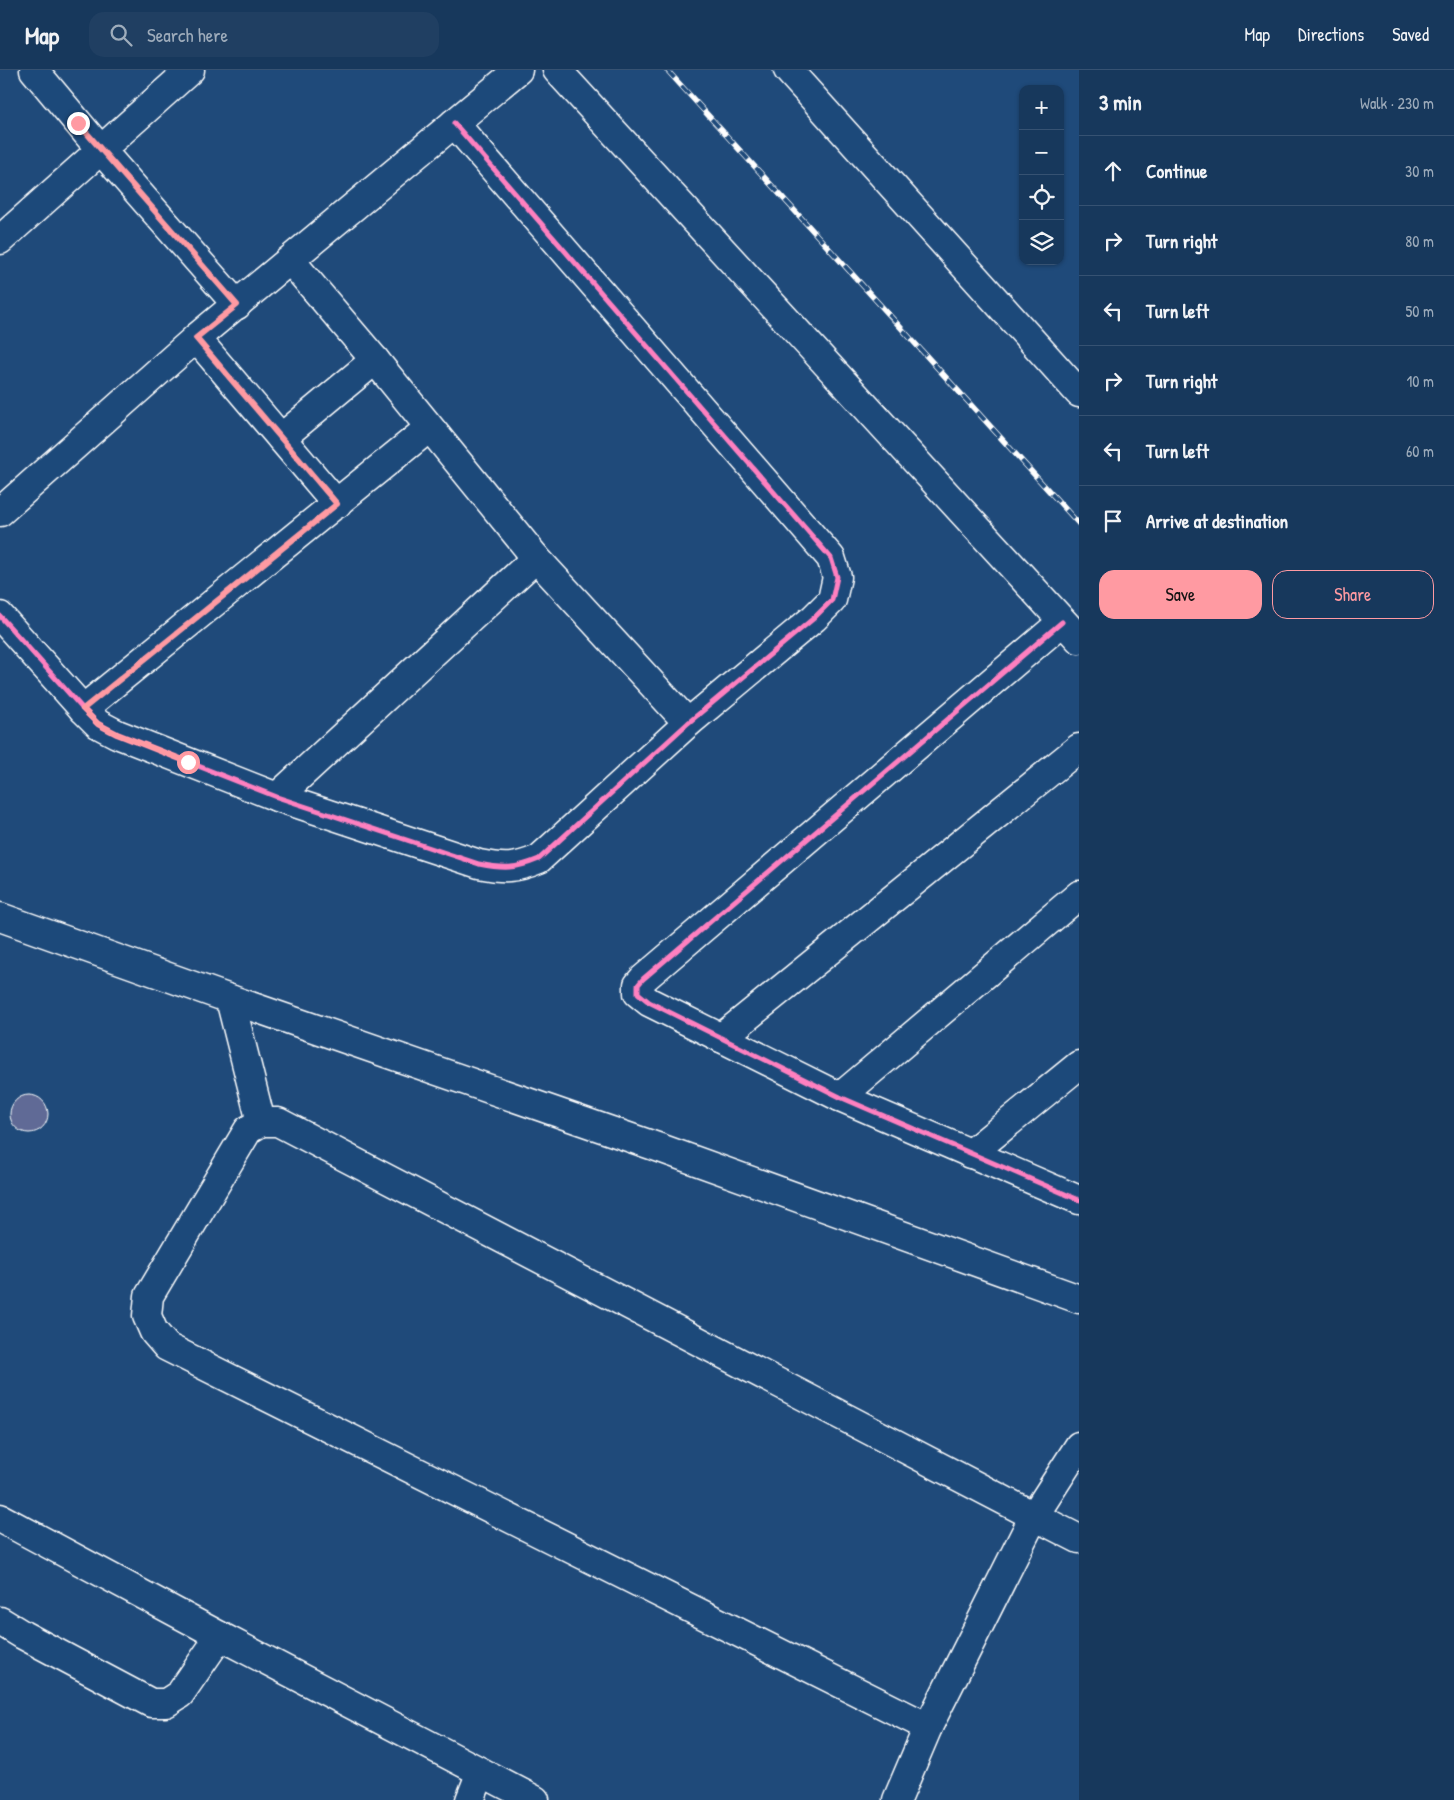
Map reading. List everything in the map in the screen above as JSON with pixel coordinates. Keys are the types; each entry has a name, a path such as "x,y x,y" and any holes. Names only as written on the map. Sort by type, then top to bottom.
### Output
{"street":[{"path":"0,240 190,70"},
{"path":"0,512 196,338 518,70"},
{"path":"557,70 1071,630 672,954 638,985 638,993 649,1002 840,1097 1079,1200"},
{"path":"788,70 1079,393"},
{"path":"46,74 100,149 237,305"},
{"path":"0,616 83,709 98,724 117,734 277,797 479,864 498,868 520,867 539,860 688,723 814,618 832,600 837,577 831,558 454,123"},
{"path":"290,261 375,360 536,558 688,723"},
{"path":"196,338 337,504"},
{"path":"281,438 375,360"},
{"path":"83,709 429,428"},
{"path":"277,797 536,558"},
{"path":"721,1038 1079,748"},
{"path":"840,1097 1079,895"},
{"path":"0,917 230,1000 669,1152 1079,1299"},
{"path":"230,1000 261,1122"},
{"path":"970,1154 1079,1065"},
{"path":"928,1727 167,1346 154,1332 147,1316 149,1296 248,1130 261,1122 278,1122 287,1126 1079,1539"},
{"path":"897,1800 928,1727 1034,1516 1079,1446"},
{"path":"0,1518 220,1636 535,1800"},
{"path":"0,1621 151,1703 166,1704 180,1694 220,1636"},
{"path":"470,1800 481,1772"}],"building":[{"path":"29,1095 42,1101 48,1114 42,1127 29,1133 16,1127 10,1114 16,1101"}],"railway":[{"path":"667,70 1079,524"}],"cycle path":[{"path":"0,616 83,709 98,724 117,734 277,797 479,864 509,867 523,865 539,859 688,723 814,618 832,600 837,577 831,558 454,123"},
{"path":"1062,622 643,979 638,985 638,993 649,1002 840,1097 1079,1200"}],"route":[{"path":"78,123 237,305 196,338 337,504 83,709 98,724 117,734 188,762"}]}
